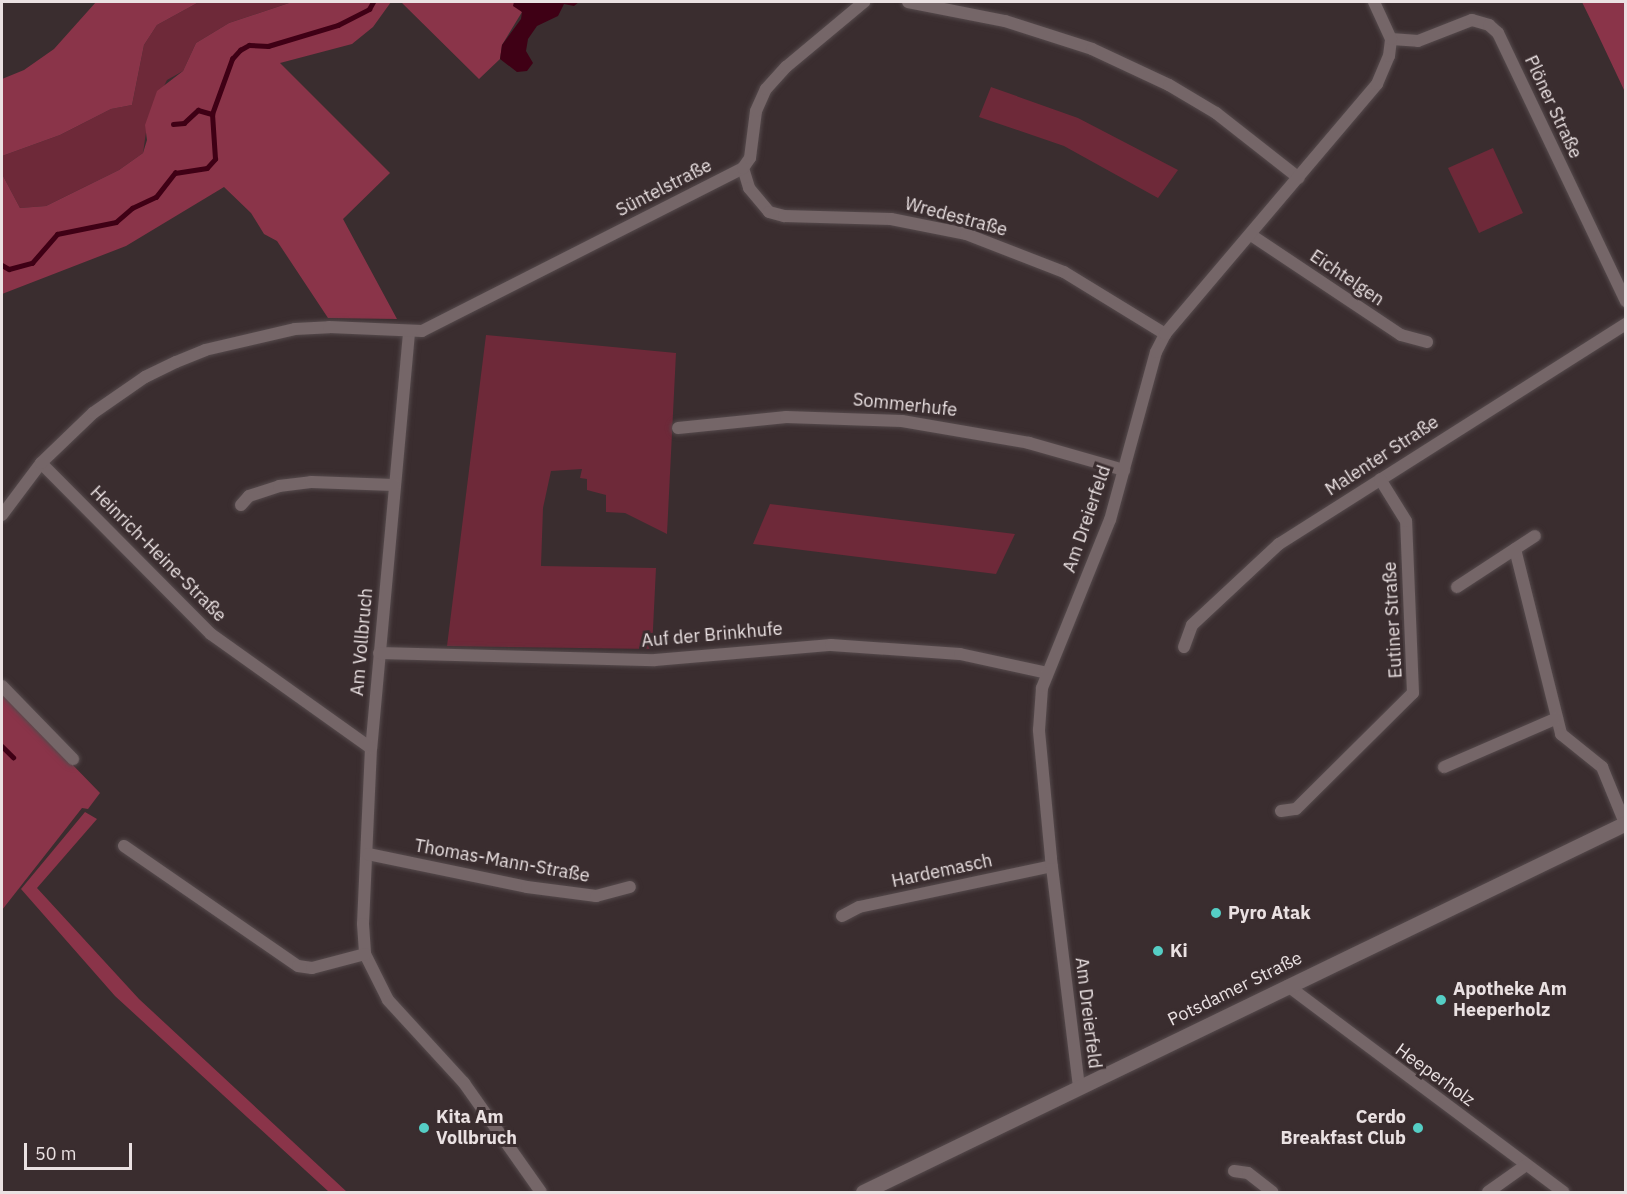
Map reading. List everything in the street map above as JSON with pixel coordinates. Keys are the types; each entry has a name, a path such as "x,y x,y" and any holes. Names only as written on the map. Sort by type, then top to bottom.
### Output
{"street":[{"path":"742,168 750,158 756,111 766,89 786,67 864,2"},
{"path":"908,2 1005,21 1092,49 1169,85 1216,113 1299,178"},
{"path":"1374,2 1391,39"},
{"name":"Plöner Straße","path":"1391,39 1418,41 1472,20 1489,25 1498,33 1626,301"},
{"name":"Am Dreierfeld","path":"1079,1087 1052,866 1040,730 1040,705 1047,673 1098,551 1124,470 1153,362 1165,334 1377,84 1389,56 1391,39"},
{"name":"Süntelstraße","path":"409,333 435,326 742,168"},
{"name":"Wredestraße","path":"742,168 749,188 769,212 784,216 891,219 966,234 1064,272 1165,334"},
{"name":"Eichtelgen","path":"1251,235 1401,335 1427,342"},
{"name":"Malenter Straße","path":"1184,647 1192,626 1270,551 1626,324"},
{"path":"2,515 41,463 93,413 121,393 206,350 264,334 318,327 409,333"},
{"name":"Am Vollbruch","path":"409,333 371,748 368,854 363,924 365,954 388,1000 464,1083 541,1192"},
{"name":"Sommerhufe","path":"678,428 786,417 902,422 1029,443 1124,470"},
{"name":"Heinrich-Heine-Straße","path":"41,463 212,634 371,748"},
{"name":"Eutiner Straße","path":"1281,811 1296,809 1413,693 1406,521 1380,479"},
{"path":"241,505 249,496 279,486 311,482 394,485"},
{"path":"1457,587 1535,536"},
{"path":"1515,549 1561,734 1602,767 1625,823"},
{"name":"Auf der Brinkhufe","path":"378,653 655,660 843,645 960,654 1047,673"},
{"path":"2,686 73,759"},
{"path":"1444,767 1557,718"},
{"name":"Potsdamer Straße","path":"863,1192 1625,823"},
{"path":"124,846 298,966 312,968 365,954"},
{"name":"Thomas-Mann-Straße","path":"368,854 527,887 596,896 630,887"},
{"name":"Hardemasch","path":"842,916 859,907 1052,866"},
{"name":"Heeperholz","path":"1288,986 1563,1192"},
{"path":"1488,1192 1526,1165"},
{"path":"1234,1171 1248,1173 1272,1192"}],"shaded area":[{"path":"96,2 199,2 157,25 144,45 132,105 111,109 60,135 2,156 2,79 24,70 54,49"},
{"path":"199,2 292,2 229,23 196,43 183,71 167,80 148,118 143,153 119,170 46,206 20,208 2,174 2,156 60,135 111,109 132,105 144,45 157,25"},
{"path":"292,2 391,2 373,27 352,44 280,63 390,173 343,219 397,319 328,318 277,241 264,234 251,213 224,187 126,246 2,294 2,174 20,208 46,206 119,170 143,153 147,140 145,125 157,91 183,71 196,43 229,23"},
{"path":"401,2 514,2 522,12 502,45 500,59 479,79"},
{"path":"514,2 579,2 574,6 564,4 558,16 537,26 528,39 526,51 533,63 527,71 517,72 500,59 502,45 521,19 522,12 513,6"},
{"path":"1582,2 1625,2 1625,92 1599,37"},
{"path":"991,87 1078,118 1178,170 1158,198 1064,146 979,117"},
{"path":"1493,148 1523,213 1479,233 1448,168"},
{"path":"486,335 676,353 667,534 625,513 606,512 606,495 587,490 587,479 580,478 582,469 551,471 543,508 541,566 656,568 652,649 447,646"},
{"path":"770,504 1015,534 996,574 753,544"},
{"path":"2,692 100,793 88,809 82,808 2,910"},
{"path":"85,812 97,819 37,888 139,999 347,1192 329,1192 115,996 21,889"}],"waterway":[{"path":"2,265 9,269 32,263 57,234 116,222 132,208 156,197 175,173 207,168 215,159 212,114 232,59 240,50 249,45 268,46 338,25 369,9 373,2"},
{"path":"173,124 184,123 198,110 212,114"},
{"path":"2,746 13,757"}],"place":[{"name":"Pyro Atak","path":"1216,913"},
{"name":"Ki","path":"1158,951"},
{"name":"Apotheke Am Heeperholz","path":"1441,1000"},
{"name":"Kita Am Vollbruch","path":"424,1128"},
{"name":"Cerdo Breakfast Club","path":"1418,1128"}]}
